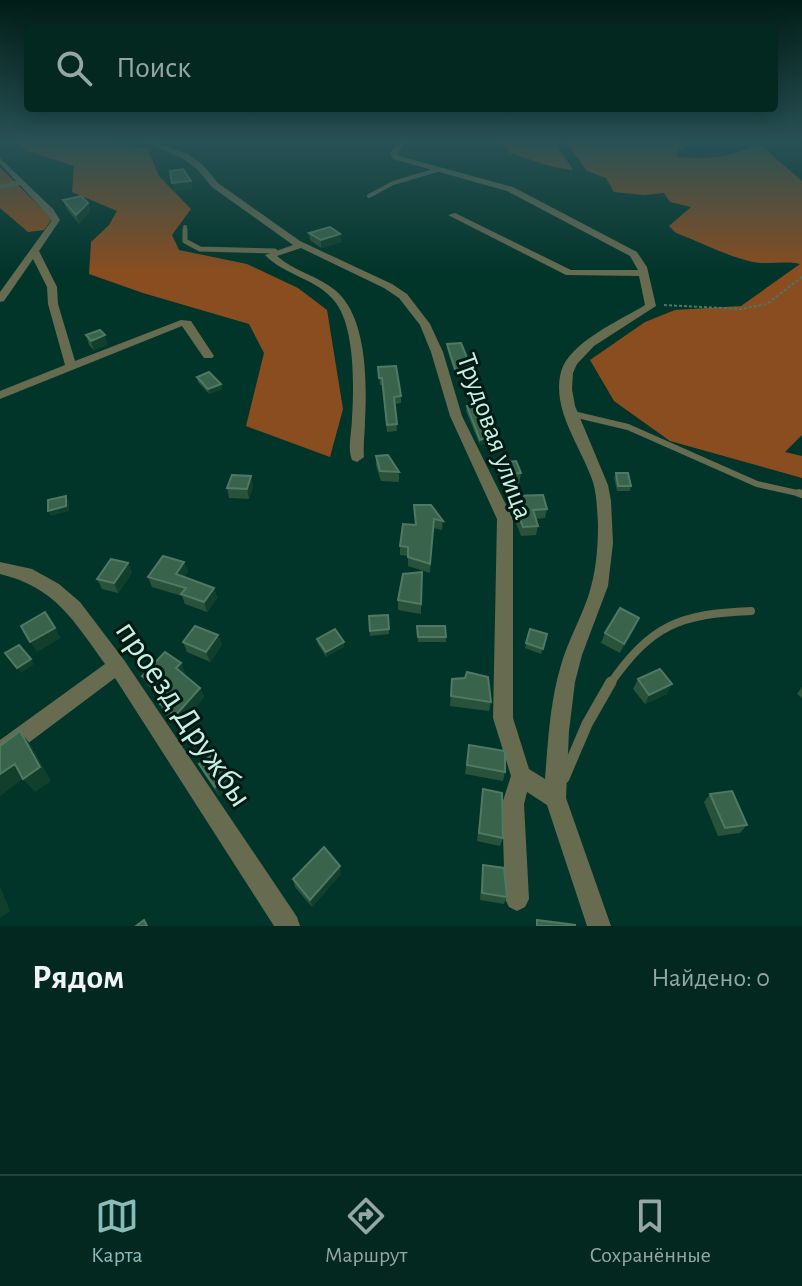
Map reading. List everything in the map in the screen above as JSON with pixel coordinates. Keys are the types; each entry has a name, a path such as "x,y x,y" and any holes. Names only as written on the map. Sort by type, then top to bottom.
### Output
{"street":[{"path":"0,299 56,220 25,185"},
{"name":"Трудовая улица","path":"215,185 302,245 388,286 403,296 425,324 437,352 456,416 505,519 503,718 521,776"},
{"path":"495,185 510,189 634,254 643,273 651,306 576,356 567,371 567,390 573,414 603,495 605,521 601,584 570,665 558,726 555,798 599,926"},
{"path":"452,215 569,273 643,273"},
{"path":"302,245 270,255 315,281 343,304 354,341 357,365 360,414 355,441 357,457"},
{"path":"34,251 52,287 53,304 71,367"},
{"path":"0,395 181,323 187,323 208,356"},
{"name":"проезд Дружбы","path":"0,568 26,574 53,589 74,607 117,666 288,926"},
{"path":"0,752 117,666"},
{"path":"517,899 513,804 521,776 555,798"}],"lane":[{"path":"369,196 389,185"},
{"path":"185,227 185,241 200,249 275,251"},
{"path":"573,414 628,427 757,484 802,494"},
{"path":"555,798 603,689 629,659 656,635 684,618 751,611"}],"path":[{"path":"651,306 678,304 741,309 767,304 802,277"}],"shaded area":[{"path":"0,185 18,185 52,219 44,230 28,232 0,208"},
{"path":"73,185 168,185 191,209 172,235 179,250 247,264 298,288 327,310 343,409 330,457 246,426 264,353 249,324 89,274 91,242 109,225 117,211 72,192"},
{"path":"610,185 802,185 802,435 785,452 802,456 802,478 670,441 614,401 590,360 645,322 675,310 741,306 800,264 762,263 721,252 676,233 669,226 691,207 670,202 664,193 614,192"}],"building":[{"path":"81,196 88,203 76,215 63,200"},
{"path":"330,227 340,234 321,240 309,233"},
{"path":"100,330 105,335 91,341 86,335"},
{"path":"461,343 472,370 456,372 447,344"},
{"path":"396,366 401,396 394,397 397,424 387,425 378,367"},
{"path":"209,372 221,384 208,389 197,377"},
{"path":"477,405 489,437 480,440 467,406"},
{"path":"388,455 399,472 380,471 376,456"},
{"path":"516,461 521,473 504,475 499,463"},
{"path":"616,473 628,473 631,486 618,486"},
{"path":"232,475 251,476 247,489 227,488"},
{"path":"543,495 547,509 533,510 538,526 523,527 511,496"},
{"path":"66,496 66,506 48,511 48,500"},
{"path":"414,505 431,505 443,521 434,519 430,564 408,557 408,547 400,546 403,524 416,525"},
{"path":"163,556 184,562 176,574 214,588 204,602 181,594 186,588 148,577"},
{"path":"111,559 128,563 114,583 97,579"},
{"path":"422,572 421,604 398,600 403,574"},
{"path":"620,608 639,618 624,644 605,633"},
{"path":"45,612 55,628 30,642 21,626"},
{"path":"388,615 389,629 370,631 369,616"},
{"path":"195,626 218,635 206,652 183,642"},
{"path":"417,626 445,626 446,637 418,637"},
{"path":"335,629 344,642 326,652 317,639"},
{"path":"530,629 547,634 543,649 526,643"},
{"path":"19,645 31,659 17,668 5,653"},
{"path":"165,652 181,663 176,668 200,688 175,716 160,704 169,695 142,676"},
{"path":"660,669 672,684 649,695 638,679"},
{"path":"467,672 488,677 491,702 451,696 452,679 465,678"},
{"path":"20,731 40,767 23,779 15,764 0,774 0,746"},
{"path":"469,745 505,751 505,772 467,765"},
{"path":"215,753 229,777 215,787 199,764"},
{"path":"483,789 502,793 503,838 479,833"},
{"path":"732,791 747,825 725,828 710,794"},
{"path":"324,847 340,866 310,900 293,879"},
{"path":"483,865 504,868 507,897 482,893"},
{"path":"537,920 575,925 575,926 537,926"}]}
